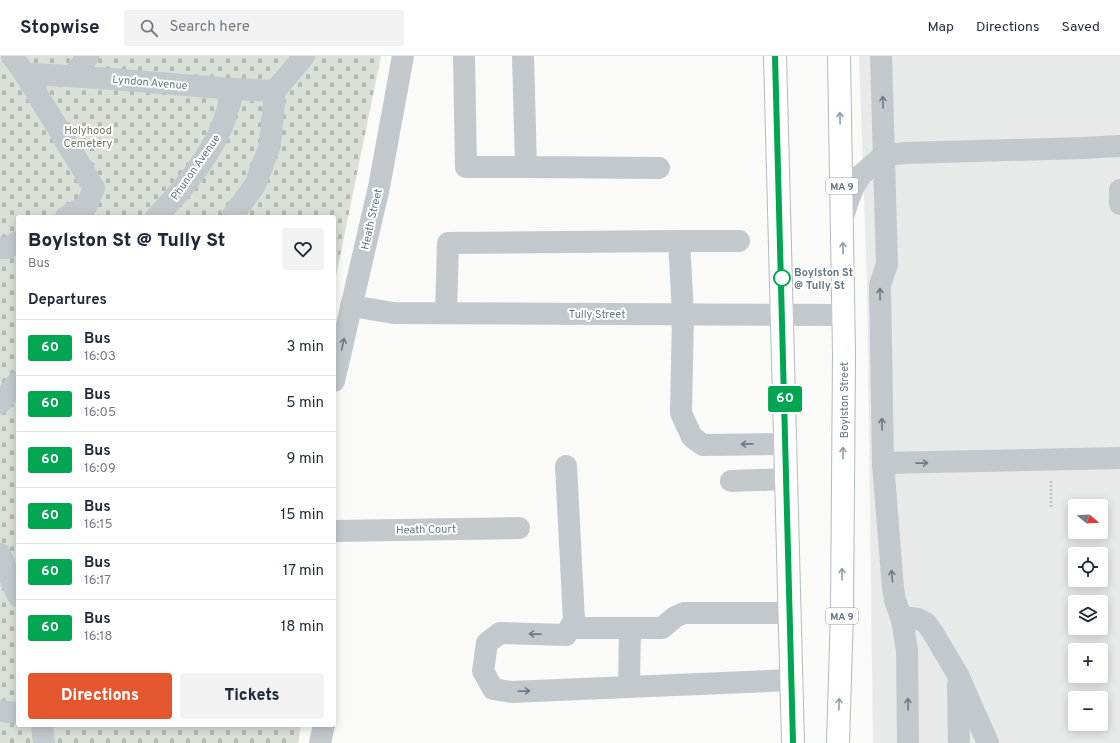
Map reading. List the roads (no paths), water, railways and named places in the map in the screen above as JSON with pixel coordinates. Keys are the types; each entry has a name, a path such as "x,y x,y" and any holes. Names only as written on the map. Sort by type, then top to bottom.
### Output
{"highway":[{"name":"Boylston Street","path":"838,743 842,612 844,315 839,56"},
{"path":"771,59 783,315 793,743"}],"street":[{"path":"12,56 25,74 94,188 92,211 75,215"},
{"path":"73,75 88,56"},
{"path":"233,215 255,185 270,145 275,91 304,56"},
{"name":"Heath Street","path":"336,373 379,187 403,56"},
{"path":"464,56 466,167 526,166 659,168"},
{"path":"523,56 526,166"},
{"path":"881,56 887,264 880,285 883,463 893,588 902,620 907,650 908,743"},
{"name":"Lyndon Avenue","path":"25,74 73,75 234,90 275,91"},
{"name":"Phunon Avenue","path":"158,215 171,202 205,156 221,130 234,90"},
{"path":"842,220 854,186 861,175 884,155 1120,146"},
{"path":"1120,190 1120,204"},
{"path":"679,241 683,314 681,413 692,437 703,445 786,444"},
{"path":"446,314 448,242 739,241"},
{"path":"0,248 7,248 16,243"},
{"name":"Tully Street","path":"352,306 392,313 446,314 844,315"},
{"path":"0,403 16,384"},
{"path":"883,463 1120,458"},
{"path":"566,466 574,620 566,635 500,633 488,644 484,671 493,689 511,692 792,680"},
{"path":"731,481 786,479"},
{"name":"Heath Court","path":"336,531 518,528"},
{"path":"0,554 16,591"},
{"path":"570,628 662,628 675,617 684,613 790,613"},
{"path":"902,620 910,618 926,622 958,675 988,743"},
{"path":"629,687 630,628"},
{"path":"958,675 959,743"},
{"path":"0,711 16,713"},
{"path":"42,727 44,743"},
{"path":"320,743 324,727"}],"place":[{"name":"Boylston St @ Tully St","path":"782,278"}],"park label":[{"name":"Holyhood Cemetery","path":"88,136"}]}
